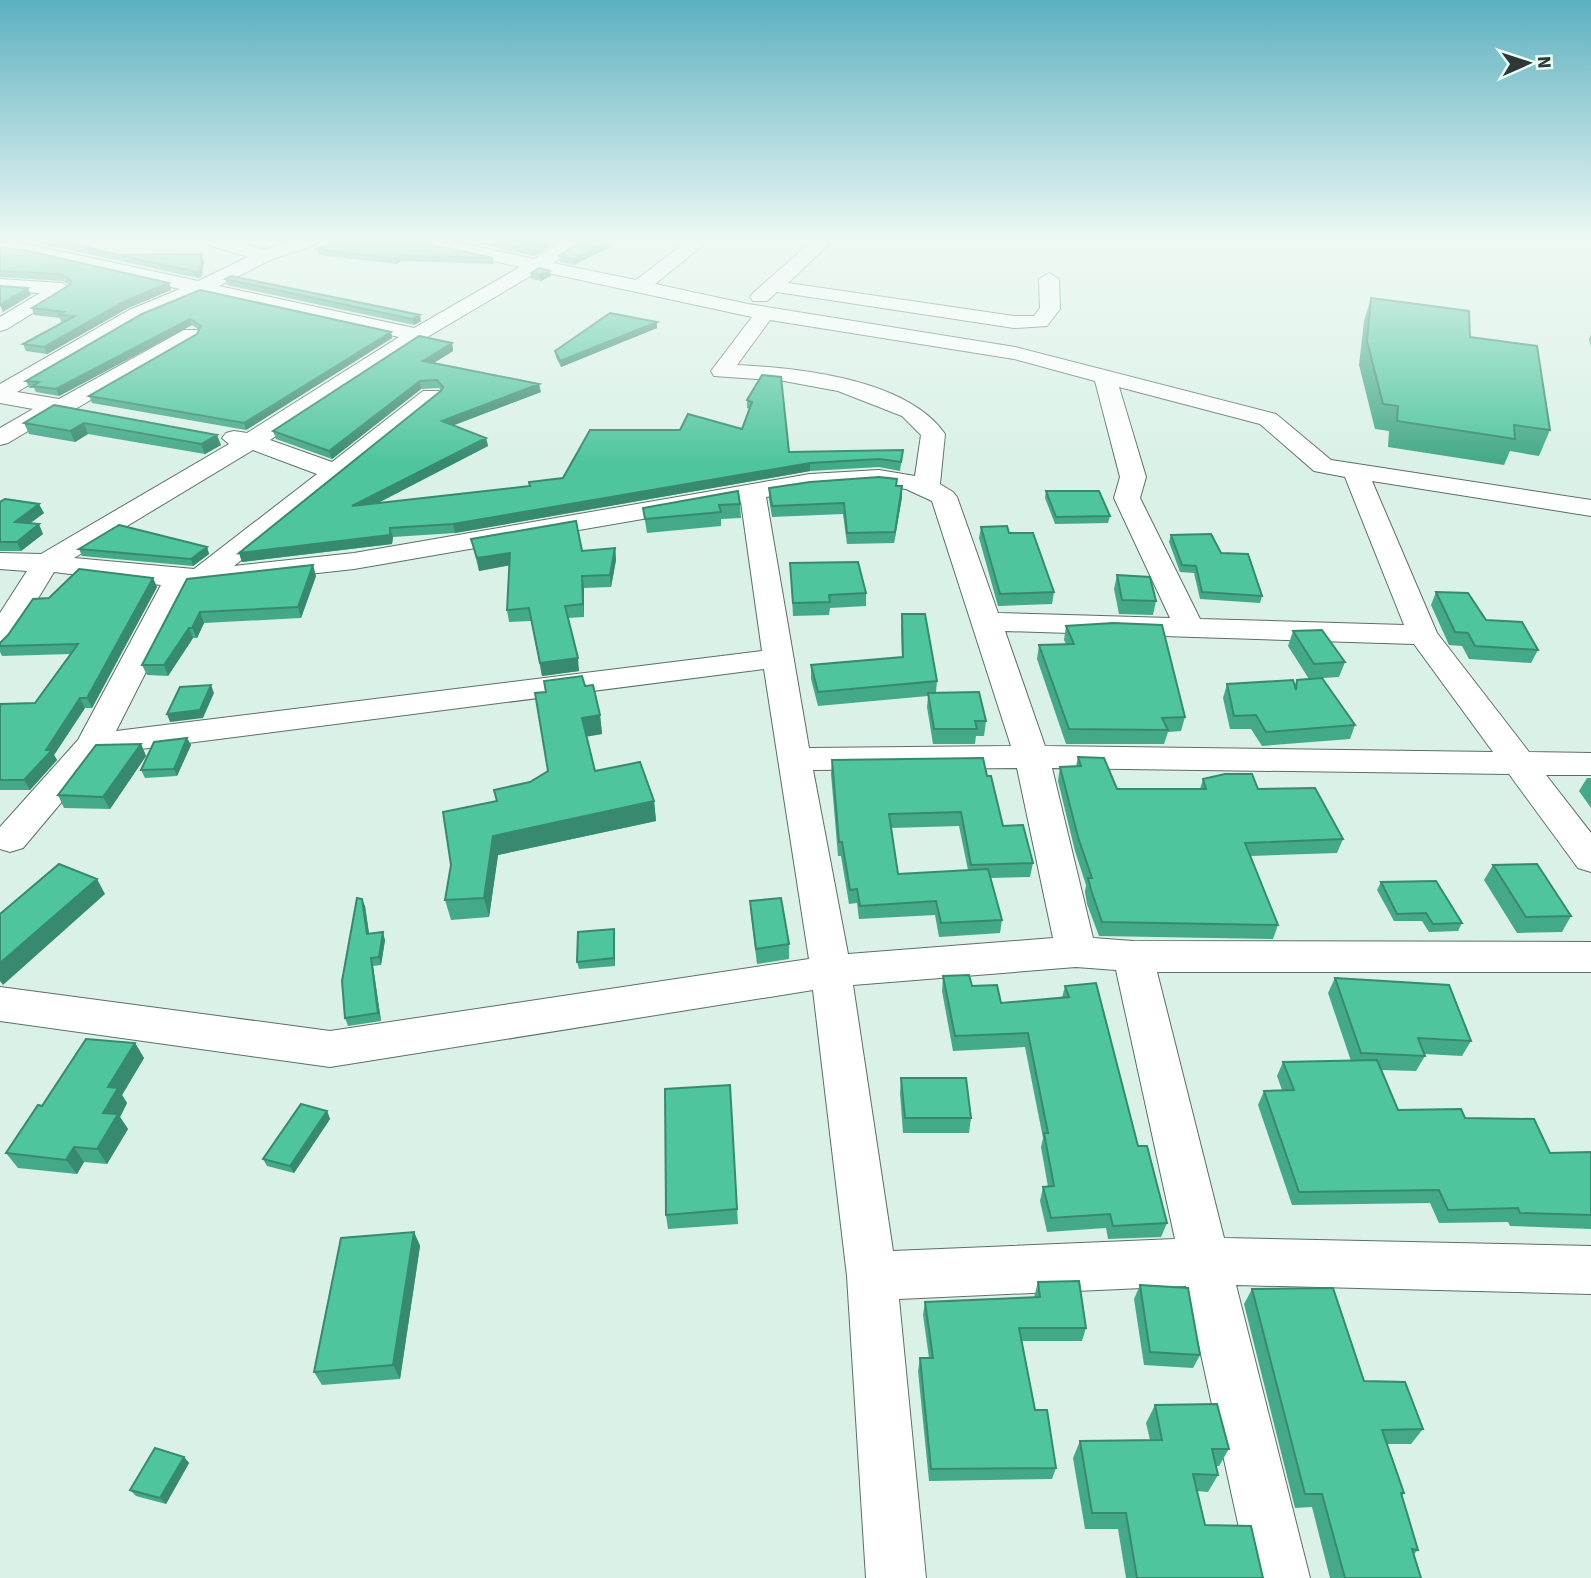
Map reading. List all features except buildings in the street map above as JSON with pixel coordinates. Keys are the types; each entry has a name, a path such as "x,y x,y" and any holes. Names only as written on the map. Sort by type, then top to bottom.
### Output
{"street":[{"path":"0,325 18,315"},
{"path":"0,395 135,315"},
{"path":"328,315 417,335"},
{"path":"0,637 46,563 251,441 453,315"},
{"path":"754,315 722,371 784,374 844,385 910,411 933,434 926,485"},
{"path":"778,315 1015,353 1268,419 1323,466 1591,508"},
{"path":"965,315 1014,322 1040,322 1046,315"},
{"path":"0,438 191,334"},
{"path":"1105,376 1133,477 1127,498 1190,629"},
{"path":"0,395 102,415"},
{"path":"3,842 92,746 190,578 336,472 431,396"},
{"path":"210,433 251,441 336,472"},
{"path":"1355,471 1423,635 1591,859"},
{"path":"0,561 46,563 190,578 354,561 752,491 855,478 899,479 926,485 944,497 1032,757 1076,952"},
{"path":"752,491 831,971 872,1276 896,1578"},
{"path":"988,622 1423,635"},
{"path":"92,746 778,657"},
{"path":"794,759 1032,757 1591,764"},
{"path":"0,1004 330,1049 831,971 1076,952 1133,956 1591,957"},
{"path":"1133,956 1280,1578"},
{"path":"872,1276 1205,1261 1591,1270"}]}
